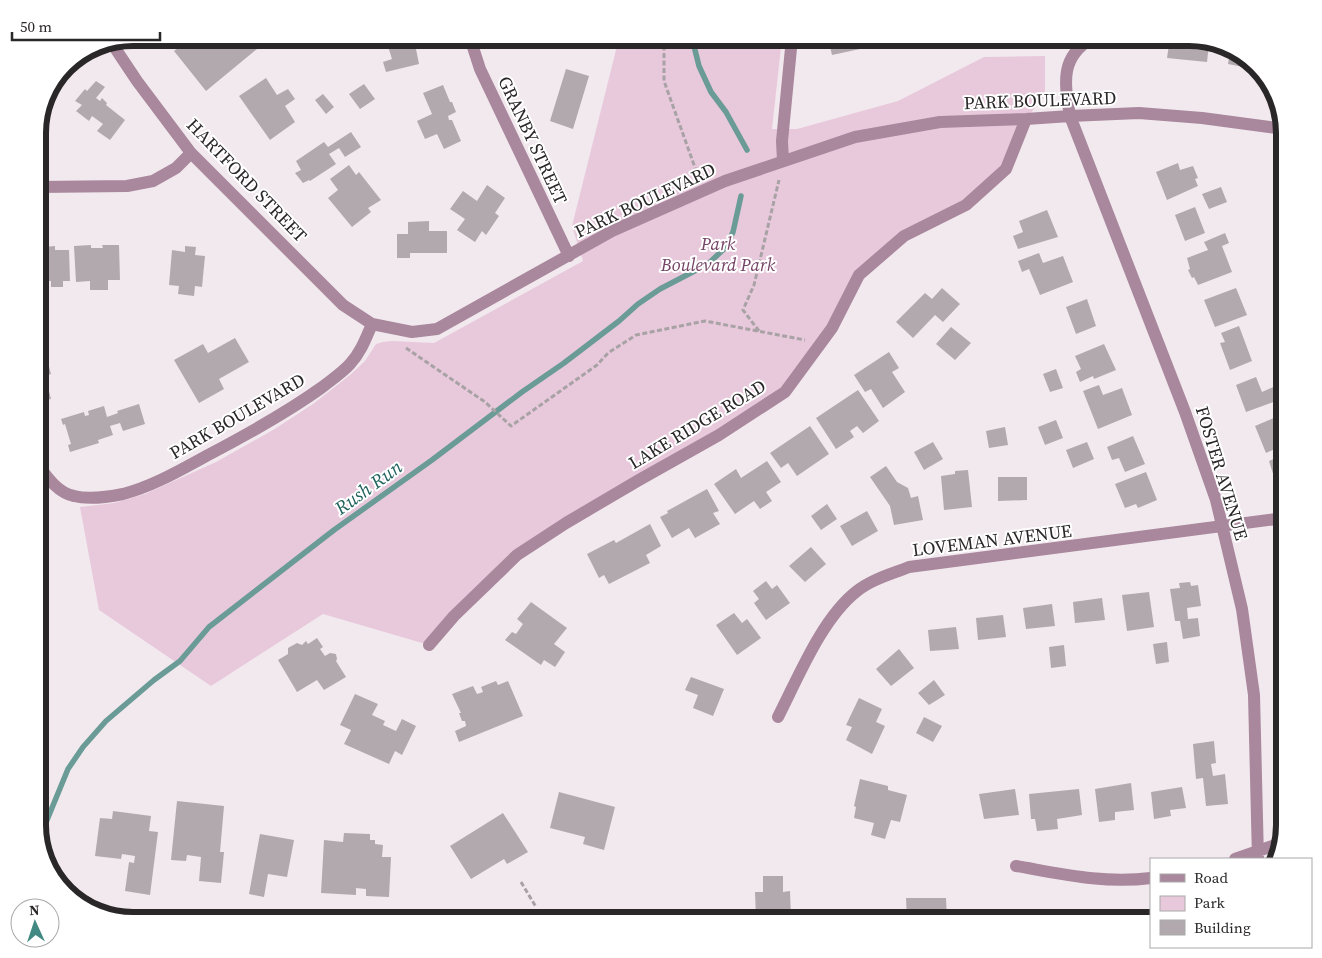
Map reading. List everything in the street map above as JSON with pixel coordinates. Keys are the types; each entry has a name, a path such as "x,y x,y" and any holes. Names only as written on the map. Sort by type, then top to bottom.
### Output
{"street":[{"name":"GRANBY STREET","path":"473,46 480,68 569,256"},
{"path":"783,162 782,141 791,46"},
{"name":"FOSTER AVENUE","path":"1082,46 1073,56 1065,72 1070,116 1185,412 1216,500 1242,609 1254,695 1258,855"},
{"name":"HARTFORD STREET","path":"115,48 137,81 191,153 343,305 372,324"},
{"name":"PARK BOULEVARD","path":"46,476 63,492 89,498 124,493 168,476 254,431 308,397 350,364 362,348 372,324 412,332 438,329 612,231 703,190 855,138 940,122 1139,113 1202,118 1276,128"},
{"name":"LAKE RIDGE ROAD","path":"429,645 454,616 517,556 566,523 719,435 786,392 832,328 859,275 904,236 966,205 1006,169 1026,119"},
{"path":"46,187 128,186 153,181 176,168 191,153"},
{"name":"LOVEMAN AVENUE","path":"778,717 821,634 837,611 857,591 881,578 909,567 1276,519"},
{"path":"1241,858 1258,855 1272,847"},
{"path":"1016,866 1086,879 1131,880 1150,878"}],"path":[{"path":"664,46 664,82 703,190"},
{"path":"759,331 743,310 754,285 783,162"},
{"path":"404,346 486,402 511,426 597,365 608,353 636,335 705,321 820,344"},
{"path":"521,882 538,912"}],"green space":[{"name":"Park Boulevard Park","path":"617,46 781,46 772,129 797,129 898,101 984,57 1045,56 1045,95 1026,119 1006,169 966,205 904,236 859,275 785,392 503,568 429,645 323,614 211,686 99,610 80,507 114,503 145,494 216,462 273,430 313,404 365,361 376,344 392,341 434,343 583,261 572,226"}],"building":[{"path":"180,46 212,46 214,49 218,46 255,46 257,49 206,91 174,51"},
{"path":"388,46 415,46 419,64 386,72 383,62 392,59"},
{"path":"830,46 874,46 832,55"},
{"path":"1169,46 1208,49 1207,62 1167,58"},
{"path":"1229,57 1246,68 1228,64"},
{"path":"566,69 589,76 573,129 550,121"},
{"path":"266,78 277,95 288,89 295,99 285,106 295,122 270,140 239,96"},
{"path":"96,81 105,87 96,98 100,101 102,98 107,103 106,105 125,120 110,140 97,131 103,124 92,116 89,121 76,111 82,105 75,101 85,89 87,91"},
{"path":"364,84 375,99 360,109 349,94"},
{"path":"443,85 456,112 448,116 449,120 452,120 461,141 444,149 437,134 425,139 417,121 432,114 423,93"},
{"path":"323,94 334,107 326,114 315,100"},
{"path":"351,132 361,147 345,157 339,148 329,154 336,164 310,181 303,183 295,173 301,170 296,161 324,142 328,147"},
{"path":"1178,163 1180,170 1193,166 1198,178 1195,179 1198,186 1167,200 1156,172"},
{"path":"349,165 356,175 359,172 381,200 368,208 371,212 352,227 328,198 338,190 330,179"},
{"path":"487,185 505,198 495,213 499,216 486,235 482,231 475,242 457,230 465,219 450,209 463,191 477,201"},
{"path":"1221,187 1227,202 1209,209 1202,194"},
{"path":"1195,207 1205,233 1185,241 1175,215"},
{"path":"1047,210 1058,237 1018,249 1013,236 1023,232 1019,221"},
{"path":"429,221 429,231 447,231 447,253 410,253 410,258 397,258 397,234 408,234 408,222"},
{"path":"1225,233 1229,243 1222,246 1232,272 1198,285 1188,270 1190,269 1187,258 1208,250 1204,242"},
{"path":"91,245 91,248 103,248 102,245 119,245 120,280 108,280 108,290 90,290 90,281 76,282 74,246"},
{"path":"55,246 55,250 69,250 70,281 63,281 63,287 51,287 51,281 46,281 46,247"},
{"path":"185,246 196,247 195,255 205,256 202,287 195,286 194,296 178,294 179,286 169,285 172,250 185,252"},
{"path":"1039,253 1043,263 1063,256 1073,282 1040,295 1029,269 1022,272 1018,261"},
{"path":"942,288 960,304 943,322 935,315 913,338 896,322 925,293 932,299"},
{"path":"1236,288 1247,315 1215,327 1204,300"},
{"path":"1087,299 1096,326 1076,334 1066,307"},
{"path":"1239,326 1252,361 1230,370 1220,343 1225,342 1221,333"},
{"path":"951,327 971,343 955,360 936,344"},
{"path":"235,338 249,362 219,379 224,389 199,403 174,360 203,344 208,353"},
{"path":"1104,344 1116,370 1094,379 1093,376 1080,382 1076,372 1081,369 1075,356"},
{"path":"889,352 899,368 892,372 905,392 883,408 871,389 865,392 854,375"},
{"path":"46,363 48,363 51,374 46,376"},
{"path":"1056,369 1063,388 1050,392 1043,374"},
{"path":"1256,377 1262,392 1276,386 1276,401 1246,412 1236,385"},
{"path":"46,380 51,399 46,400"},
{"path":"1099,385 1103,395 1122,388 1132,415 1098,429 1083,391"},
{"path":"858,390 879,421 863,433 857,426 850,431 854,437 836,449 816,418"},
{"path":"139,404 145,424 123,431 120,423 110,426 113,435 98,440 99,443 70,452 68,445 71,444 65,424 63,425 61,419 84,412 85,416 89,415 88,411 104,406 107,417 118,413 117,411"},
{"path":"1276,417 1276,449 1266,453 1255,426"},
{"path":"1056,420 1063,438 1045,445 1038,427"},
{"path":"810,426 829,454 797,476 788,463 781,468 770,453"},
{"path":"1005,427 1008,445 989,448 986,431"},
{"path":"1133,436 1145,464 1125,472 1119,458 1112,460 1107,447"},
{"path":"933,442 943,459 924,470 914,452"},
{"path":"1087,442 1094,459 1073,468 1066,450"},
{"path":"1276,458 1276,483 1269,461"},
{"path":"767,461 781,482 766,492 772,501 760,509 754,501 735,514 714,484 736,469 741,478"},
{"path":"886,466 897,482 908,488 911,498 918,496 923,520 894,525 890,506 870,477"},
{"path":"968,470 972,507 944,510 941,476 955,474 955,471"},
{"path":"1146,472 1157,500 1138,508 1136,504 1125,508 1115,484"},
{"path":"998,477 1027,477 1027,500 998,501"},
{"path":"707,489 719,511 713,513 720,524 695,538 689,528 672,538 660,517 668,513 667,511"},
{"path":"827,504 837,519 821,530 811,516"},
{"path":"867,511 878,531 852,546 840,526"},
{"path":"650,524 661,546 646,555 650,563 609,584 604,575 599,578 587,554 614,540 616,543"},
{"path":"811,547 826,564 805,582 789,566"},
{"path":"766,581 772,589 777,585 790,603 766,620 754,603 759,599 753,591"},
{"path":"1190,582 1191,586 1198,585 1201,606 1187,608 1188,619 1198,618 1200,636 1183,639 1180,621 1175,621 1170,589 1180,588 1179,583"},
{"path":"1149,592 1154,627 1127,631 1122,595"},
{"path":"1102,598 1105,620 1075,623 1073,602"},
{"path":"531,602 567,628 554,644 565,652 555,667 544,660 541,665 505,640 512,632 516,634 523,624 517,619"},
{"path":"1052,604 1055,626 1026,629 1023,608"},
{"path":"734,613 742,623 747,619 761,638 737,655 716,625"},
{"path":"1003,615 1006,637 978,640 976,618"},
{"path":"956,627 959,649 930,651 928,630"},
{"path":"317,638 323,647 320,649 325,656 330,653 336,654 336,661 346,677 324,690 317,680 297,692 278,660 288,654 288,648 297,643 302,645 306,641 308,644"},
{"path":"1167,642 1169,662 1156,664 1153,644"},
{"path":"1064,645 1066,666 1051,668 1049,647"},
{"path":"899,649 914,668 891,686 876,669"},
{"path":"691,677 724,689 713,716 693,708 698,695 685,690"},
{"path":"934,680 945,695 929,705 918,693"},
{"path":"496,681 498,685 508,681 523,716 459,742 455,731 466,726 465,721 462,721 459,713 461,713 452,694 473,686 477,694 483,692 481,687"},
{"path":"355,694 378,704 372,715 385,721 383,725 396,731 402,719 416,726 402,755 395,751 389,764 344,744 351,730 340,725"},
{"path":"859,698 882,709 876,722 885,726 872,754 846,740 852,727 846,725"},
{"path":"924,717 942,726 933,742 916,733"},
{"path":"1214,741 1216,763 1211,764 1213,776 1225,774 1228,804 1206,806 1203,778 1196,779 1193,744"},
{"path":"860,779 888,786 888,790 907,795 900,822 891,820 885,839 871,835 874,823 854,818 856,807 854,806"},
{"path":"1131,783 1134,810 1115,812 1115,820 1099,822 1095,789"},
{"path":"1182,787 1186,808 1170,810 1171,816 1154,819 1151,792"},
{"path":"1015,789 1019,815 984,819 979,794"},
{"path":"1079,789 1082,815 1057,819 1058,829 1037,831 1035,819 1031,819 1029,794"},
{"path":"559,792 615,807 604,850 583,844 585,837 550,828"},
{"path":"177,801 224,806 220,852 224,852 221,883 199,881 201,857 187,855 186,861 171,860"},
{"path":"113,811 151,816 149,831 158,832 150,895 125,891 129,862 134,863 135,856 122,854 121,859 95,856 100,818 112,819"},
{"path":"503,813 528,852 507,864 504,859 471,879 450,846"},
{"path":"344,833 370,834 370,840 375,840 375,844 383,845 382,857 391,857 389,897 366,896 366,889 356,888 356,895 321,893 324,840 343,842"},
{"path":"260,834 294,840 287,877 268,874 264,897 249,894"},
{"path":"763,876 783,876 783,892 790,891 791,912 756,912 755,892 763,892"},
{"path":"906,898 946,898 947,912 907,912"}],"waterway":[{"name":"Rush Run","path":"694,46 699,66 711,92 726,112 747,150"},
{"name":"Rush Run","path":"46,822 68,769 83,747 106,721 154,680 180,661 209,627 334,530 564,363 638,304 660,289 708,264 726,247 733,232 741,196"}]}
